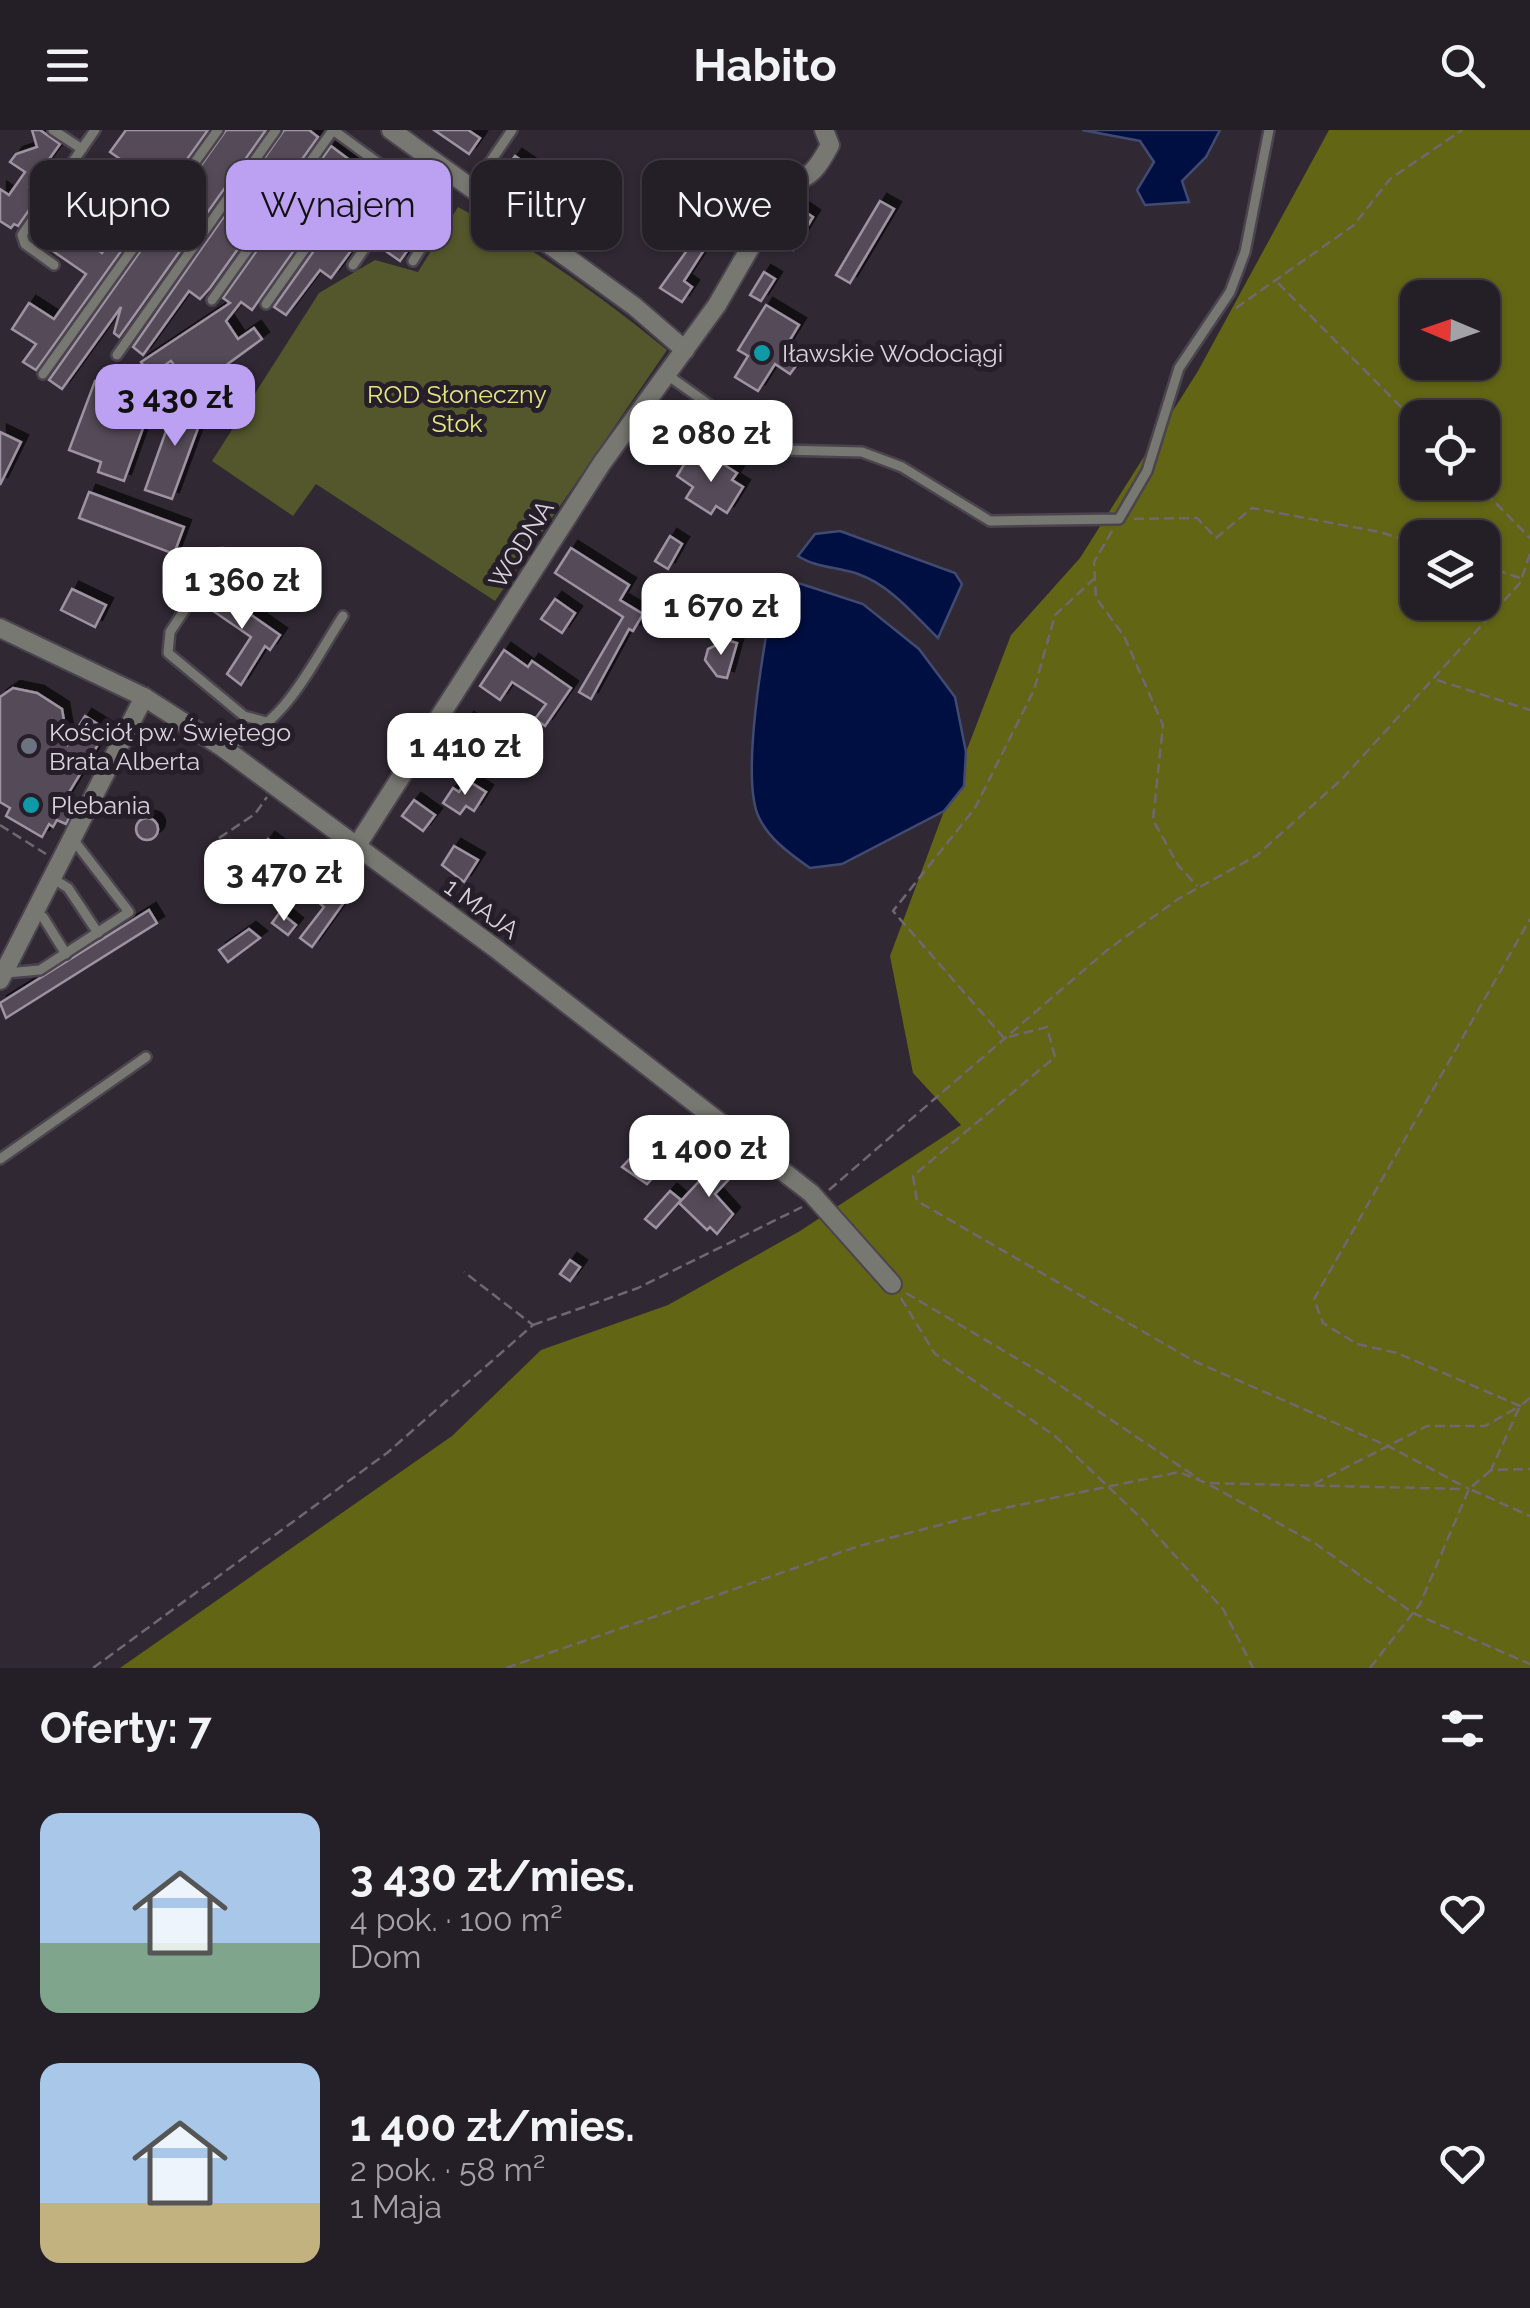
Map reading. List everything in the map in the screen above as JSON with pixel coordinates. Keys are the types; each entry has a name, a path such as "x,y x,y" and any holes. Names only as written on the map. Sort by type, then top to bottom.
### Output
{"street":[{"path":"391,130 471,186"},
{"name":"WODNA","path":"356,847 602,463 717,305 787,184 805,180 819,165 830,145 824,130"},
{"path":"558,250 685,350"},
{"name":"1 MAJA","path":"0,628 144,698 222,747 495,948 817,1200 892,1284"},
{"path":"2,976 144,698"}],"lane":[{"path":"54,130 82,149"},
{"path":"54,265 25,244 22,235 95,130"},
{"path":"43,374 218,130"},
{"path":"117,355 276,130"},
{"path":"212,300 333,130 374,160"},
{"path":"491,160 512,130"},
{"path":"666,374 763,443 782,450 862,452 902,466 990,521 1119,519 1146,471 1179,368 1230,292 1246,252 1269,130"},
{"path":"266,304 370,157"},
{"path":"353,265 364,250"},
{"path":"413,261 420,250"},
{"path":"222,553 170,632 168,652 172,660 244,716 270,722"},
{"path":"222,747 240,742 270,722 344,616"},
{"path":"2,976 40,970 129,912 72,838"},
{"path":"56,871 98,933"},
{"path":"34,912 43,916 66,954"},
{"path":"0,1159 146,1057"}],"path":[{"path":"1209,324 1278,283 1354,225 1390,179 1462,130"},
{"path":"1278,283 1400,406"},
{"path":"1493,500 1530,538"},
{"path":"1198,888 1178,866 1153,820 1162,725 1124,636 1096,598 1094,562 1119,519 1198,518 1216,538 1252,508 1400,538"},
{"path":"93,1668 388,1452 533,1324 638,1288 817,1200 1106,950 1198,888 1256,856 1342,779 1436,680 1522,578 1530,554"},
{"path":"1500,571 1522,578"},
{"path":"1004,1038 892,911 975,808 1034,690 1055,615 1095,578"},
{"path":"1436,680 1530,710"},
{"path":"219,838 256,814 274,786"},
{"path":"0,825 56,871"},
{"path":"1520,1406 1397,1354 1357,1344 1323,1323 1314,1299 1530,918"},
{"path":"1004,1038 1047,1028 1055,1057 913,1176 917,1202 1194,1360 1390,1447 1530,1516"},
{"path":"464,1272 533,1324"},
{"path":"892,1284 1042,1374 1206,1483 1316,1544 1413,1613 1530,1664"},
{"path":"892,1284 936,1354 1056,1436 1223,1609 1253,1668"},
{"path":"1312,1484 1428,1426 1486,1426 1530,1398"},
{"path":"1370,1668 1413,1613 1470,1489 1491,1470 1520,1406"},
{"path":"1491,1470 1530,1469"},
{"path":"506,1668 859,1546 1008,1507 1179,1472 1206,1483 1470,1489"}],"green space":[{"name":"ROD Słoneczny Stok","path":"458,207 471,215 471,250 530,250 667,350 495,601 316,484 293,516 212,461 319,293 375,260 418,272 432,250 451,250 451,218"}],"shaded area":[{"path":"1082,130 1220,130 1206,157 1182,181 1189,202 1145,205 1137,190 1154,162 1140,141"},
{"path":"1329,130 1530,130 1530,1668 120,1668 452,1436 541,1350 668,1305 800,1231 961,1125 913,1073 890,956 944,811 964,786 966,752 1011,635 1080,558 1198,371"},
{"path":"840,531 955,573 962,584 938,638 881,585 798,556 815,534"},
{"path":"789,580 863,604 919,649 955,697 966,752 964,786 944,811 842,864 810,868 787,851 761,822 753,792 753,734 766,635 775,584"}],"building":[{"path":"32,130 40,130 60,144 48,160 30,160 30,209 18,226 14,224 11,228 0,221 0,189 9,195 25,172 10,162 16,154 37,147"},
{"path":"126,130 208,130 186,160 122,160 110,152"},
{"path":"226,130 266,130 245,160 226,160 226,186 206,214 205,160"},
{"path":"284,130 309,130 318,137 302,160 263,160"},
{"path":"434,130 468,130 480,138 469,154"},
{"path":"331,146 350,160 321,160"},
{"path":"880,201 894,209 850,283 836,275"},
{"path":"226,213 226,250 237,250 200,299 189,291 143,355 133,347 200,250 206,250 206,242"},
{"path":"51,250 102,253 122,250 36,370 23,362 36,344 12,329 29,303 54,319 86,274"},
{"path":"141,250 181,250 119,337 114,333 121,307 62,389 49,380"},
{"path":"257,250 294,250 252,310 241,302 226,321 238,339 254,328 262,339 192,390 171,361 150,375 141,362 230,303 223,298"},
{"path":"314,250 352,250 331,278 320,270 286,315 274,307"},
{"path":"384,250 408,250 400,261"},
{"path":"687,250 704,250 684,281 692,287 682,302 660,288"},
{"path":"764,272 775,279 761,301 750,295"},
{"name":"Iławskie Wodociągi","path":"766,305 799,325 782,353 798,363 790,374 775,364 758,391 735,377 748,356 738,350"},
{"path":"95,381 152,403 124,481 98,472 101,462 69,450"},
{"path":"177,400 205,409 172,499 145,490"},
{"path":"0,432 21,442 0,485"},
{"path":"712,457 737,473 732,480 743,487 727,513 716,506 711,514 686,498 693,487 677,476 688,458 705,468"},
{"path":"89,492 184,527 174,554 79,518"},
{"path":"670,536 682,544 668,569 655,561"},
{"path":"571,548 629,585 620,600 643,614 633,631 629,629 591,699 579,692 623,617 555,573"},
{"path":"210,586 280,635 270,650 265,646 241,685 227,674 251,637 200,602"},
{"path":"72,589 106,605 95,627 61,610"},
{"path":"555,599 575,613 562,633 541,619"},
{"path":"727,640 737,643 727,678 717,676 705,660 708,649"},
{"path":"504,650 528,667 532,661 571,688 545,726 535,719 546,704 512,682 500,700 480,686"},
{"path":"13,688 37,693 62,709 68,744 85,716 107,730 60,807 71,814 66,824 57,820 53,827 49,824 42,837 6,816 10,808 0,802 0,697"},
{"path":"467,719 489,733 474,756 452,743"},
{"path":"467,780 486,792 474,811 466,806 460,814 443,803 453,788 459,792"},
{"path":"414,800 435,815 423,831 402,816"},
{"path":"147,818 155,821 155,837 147,840 139,837 136,829 139,821"},
{"path":"268,839 285,852 276,865 258,852"},
{"path":"454,846 478,860 464,882 442,865"},
{"path":"329,885 347,898 312,947 300,938 324,907 317,901"},
{"path":"149,910 157,923 6,1018 0,1003"},
{"path":"280,912 296,925 288,935 272,923"},
{"path":"249,929 260,938 228,962 219,950"},
{"path":"638,1150 660,1170 647,1184 622,1167"},
{"path":"717,1162 732,1176 715,1194 733,1214 717,1234 710,1227 707,1230 679,1203"},
{"path":"670,1191 681,1200 656,1228 645,1219"},
{"path":"570,1260 580,1267 570,1281 560,1274"}],"place":[{"name":"Iławskie Wodociągi","path":"762,353"},
{"name":"Kościół pw. Świętego Brata Alberta","path":"29,746"},
{"name":"Plebania","path":"31,805"}]}
